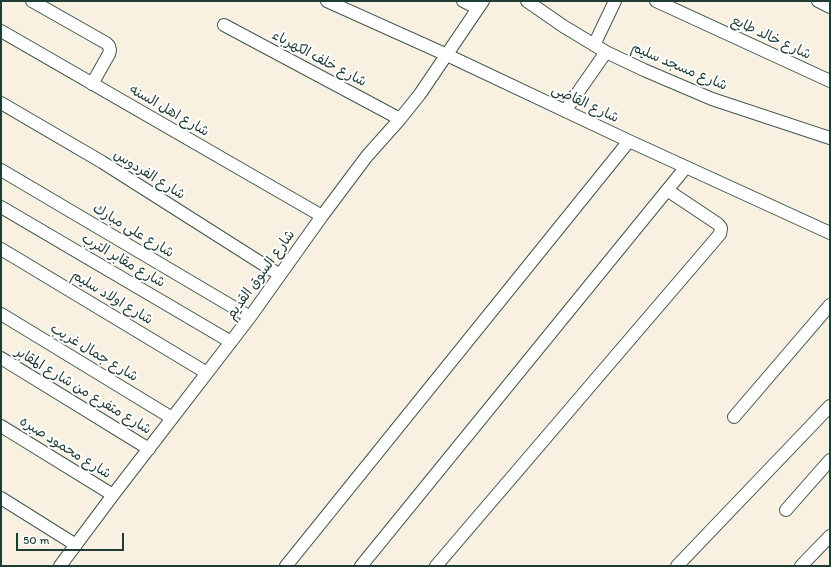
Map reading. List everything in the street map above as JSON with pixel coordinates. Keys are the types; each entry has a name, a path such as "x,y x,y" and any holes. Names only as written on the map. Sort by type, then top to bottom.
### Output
{"street":[{"path":"32,1 109,46 110,54 92,84"},
{"name":"شارع القاضى","path":"328,1 830,233"},
{"path":"463,1 480,5"},
{"name":"شارع مسجد سليم","path":"527,1 594,45 644,70 712,98 830,138"},
{"path":"594,45 615,1"},
{"name":"شارع خالد طايع","path":"656,1 830,81"},
{"path":"818,1 830,7"},
{"name":"شارع السوق القديم","path":"60,566 250,317 367,156 420,94 480,5"},
{"name":"شارع خلف الكهرباء","path":"224,25 400,119"},
{"name":"شارع اهل السنه","path":"1,31 322,216"},
{"path":"565,111 606,52"},
{"name":"شارع الفردوس","path":"1,103 102,162 280,275"},
{"path":"286,566 629,141"},
{"path":"361,566 686,167"},
{"name":"شارع على مبارك","path":"1,170 250,317"},
{"path":"436,566 720,234 721,228 718,224 667,190"},
{"name":"شارع مقابر الترب","path":"1,207 231,342"},
{"name":"شارع اولاد سليم","path":"1,249 207,373"},
{"path":"734,417 830,305"},
{"name":"شارع جمال غريب","path":"1,314 172,418"},
{"name":"شارع متفرع من شارع المقابر","path":"1,358 149,449"},
{"path":"677,566 830,406"},
{"name":"شارع محمود صبره","path":"1,426 113,495"},
{"path":"786,510 830,460"},
{"path":"1,498 76,545"},
{"path":"801,566 830,536"}]}
